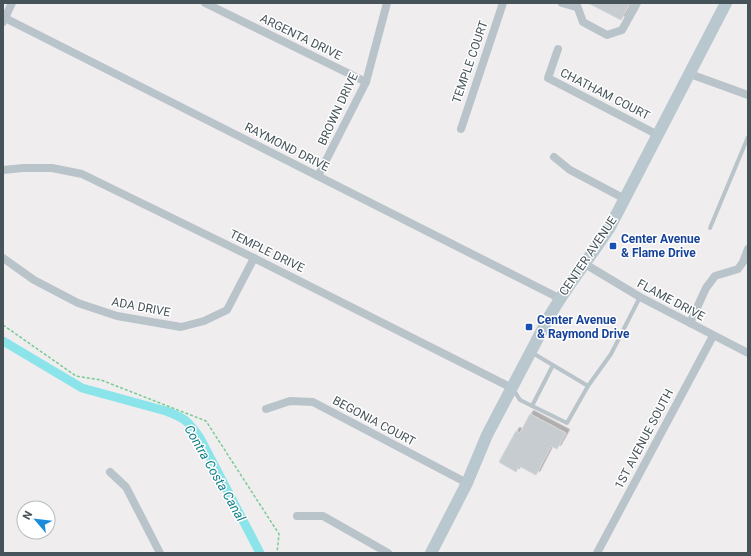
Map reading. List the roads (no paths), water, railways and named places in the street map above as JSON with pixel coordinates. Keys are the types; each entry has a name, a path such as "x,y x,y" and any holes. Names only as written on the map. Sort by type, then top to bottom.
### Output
{"street":[{"path":"4,19 12,3"},
{"name":"ARGENTA DRIVE","path":"205,3 366,82"},
{"name":"BROWN DRIVE","path":"318,176 366,82 387,3"},
{"name":"TEMPLE COURT","path":"461,129 503,3"},
{"path":"562,3 576,5 583,22 607,35 622,30 637,3"},
{"name":"CENTER AVENUE","path":"430,553 467,483 488,435 560,298 610,227 726,3"},
{"name":"RAYMOND DRIVE","path":"4,19 560,298"},
{"name":"CHATHAM COURT","path":"558,49 548,78 658,135"},
{"path":"690,74 748,95"},
{"path":"554,157 570,170 625,199"},
{"name":"TEMPLE DRIVE","path":"3,170 52,168 82,174 254,258 512,388"},
{"path":"690,323 706,288 715,276 738,269 743,262 748,249"},
{"name":"ADA DRIVE","path":"3,258 34,280 78,302 117,316 181,327 204,321 227,310 254,258"},
{"name":"FLAME DRIVE","path":"585,264 640,297 748,353"},
{"name":"1ST AVENUE SOUTH","path":"597,553 713,336"},
{"name":"BEGONIA COURT","path":"266,409 290,401 313,402 467,483"},
{"path":"110,472 126,487 160,553"},
{"path":"298,516 323,516 388,553"}],"lane":[{"path":"710,228 748,137"},
{"path":"512,388 520,400 567,423 588,386 610,354 640,297"},
{"path":"531,352 588,386"},
{"path":"532,406 553,365"}],"waterway":[{"name":"Contra Costa Canal","path":"3,341 82,388 166,411 186,421 200,438 260,553"}],"place":[{"name":"Center Avenue & Flame Drive","path":"613,246"},
{"name":"Center Avenue & Raymond Drive","path":"529,327"}]}
